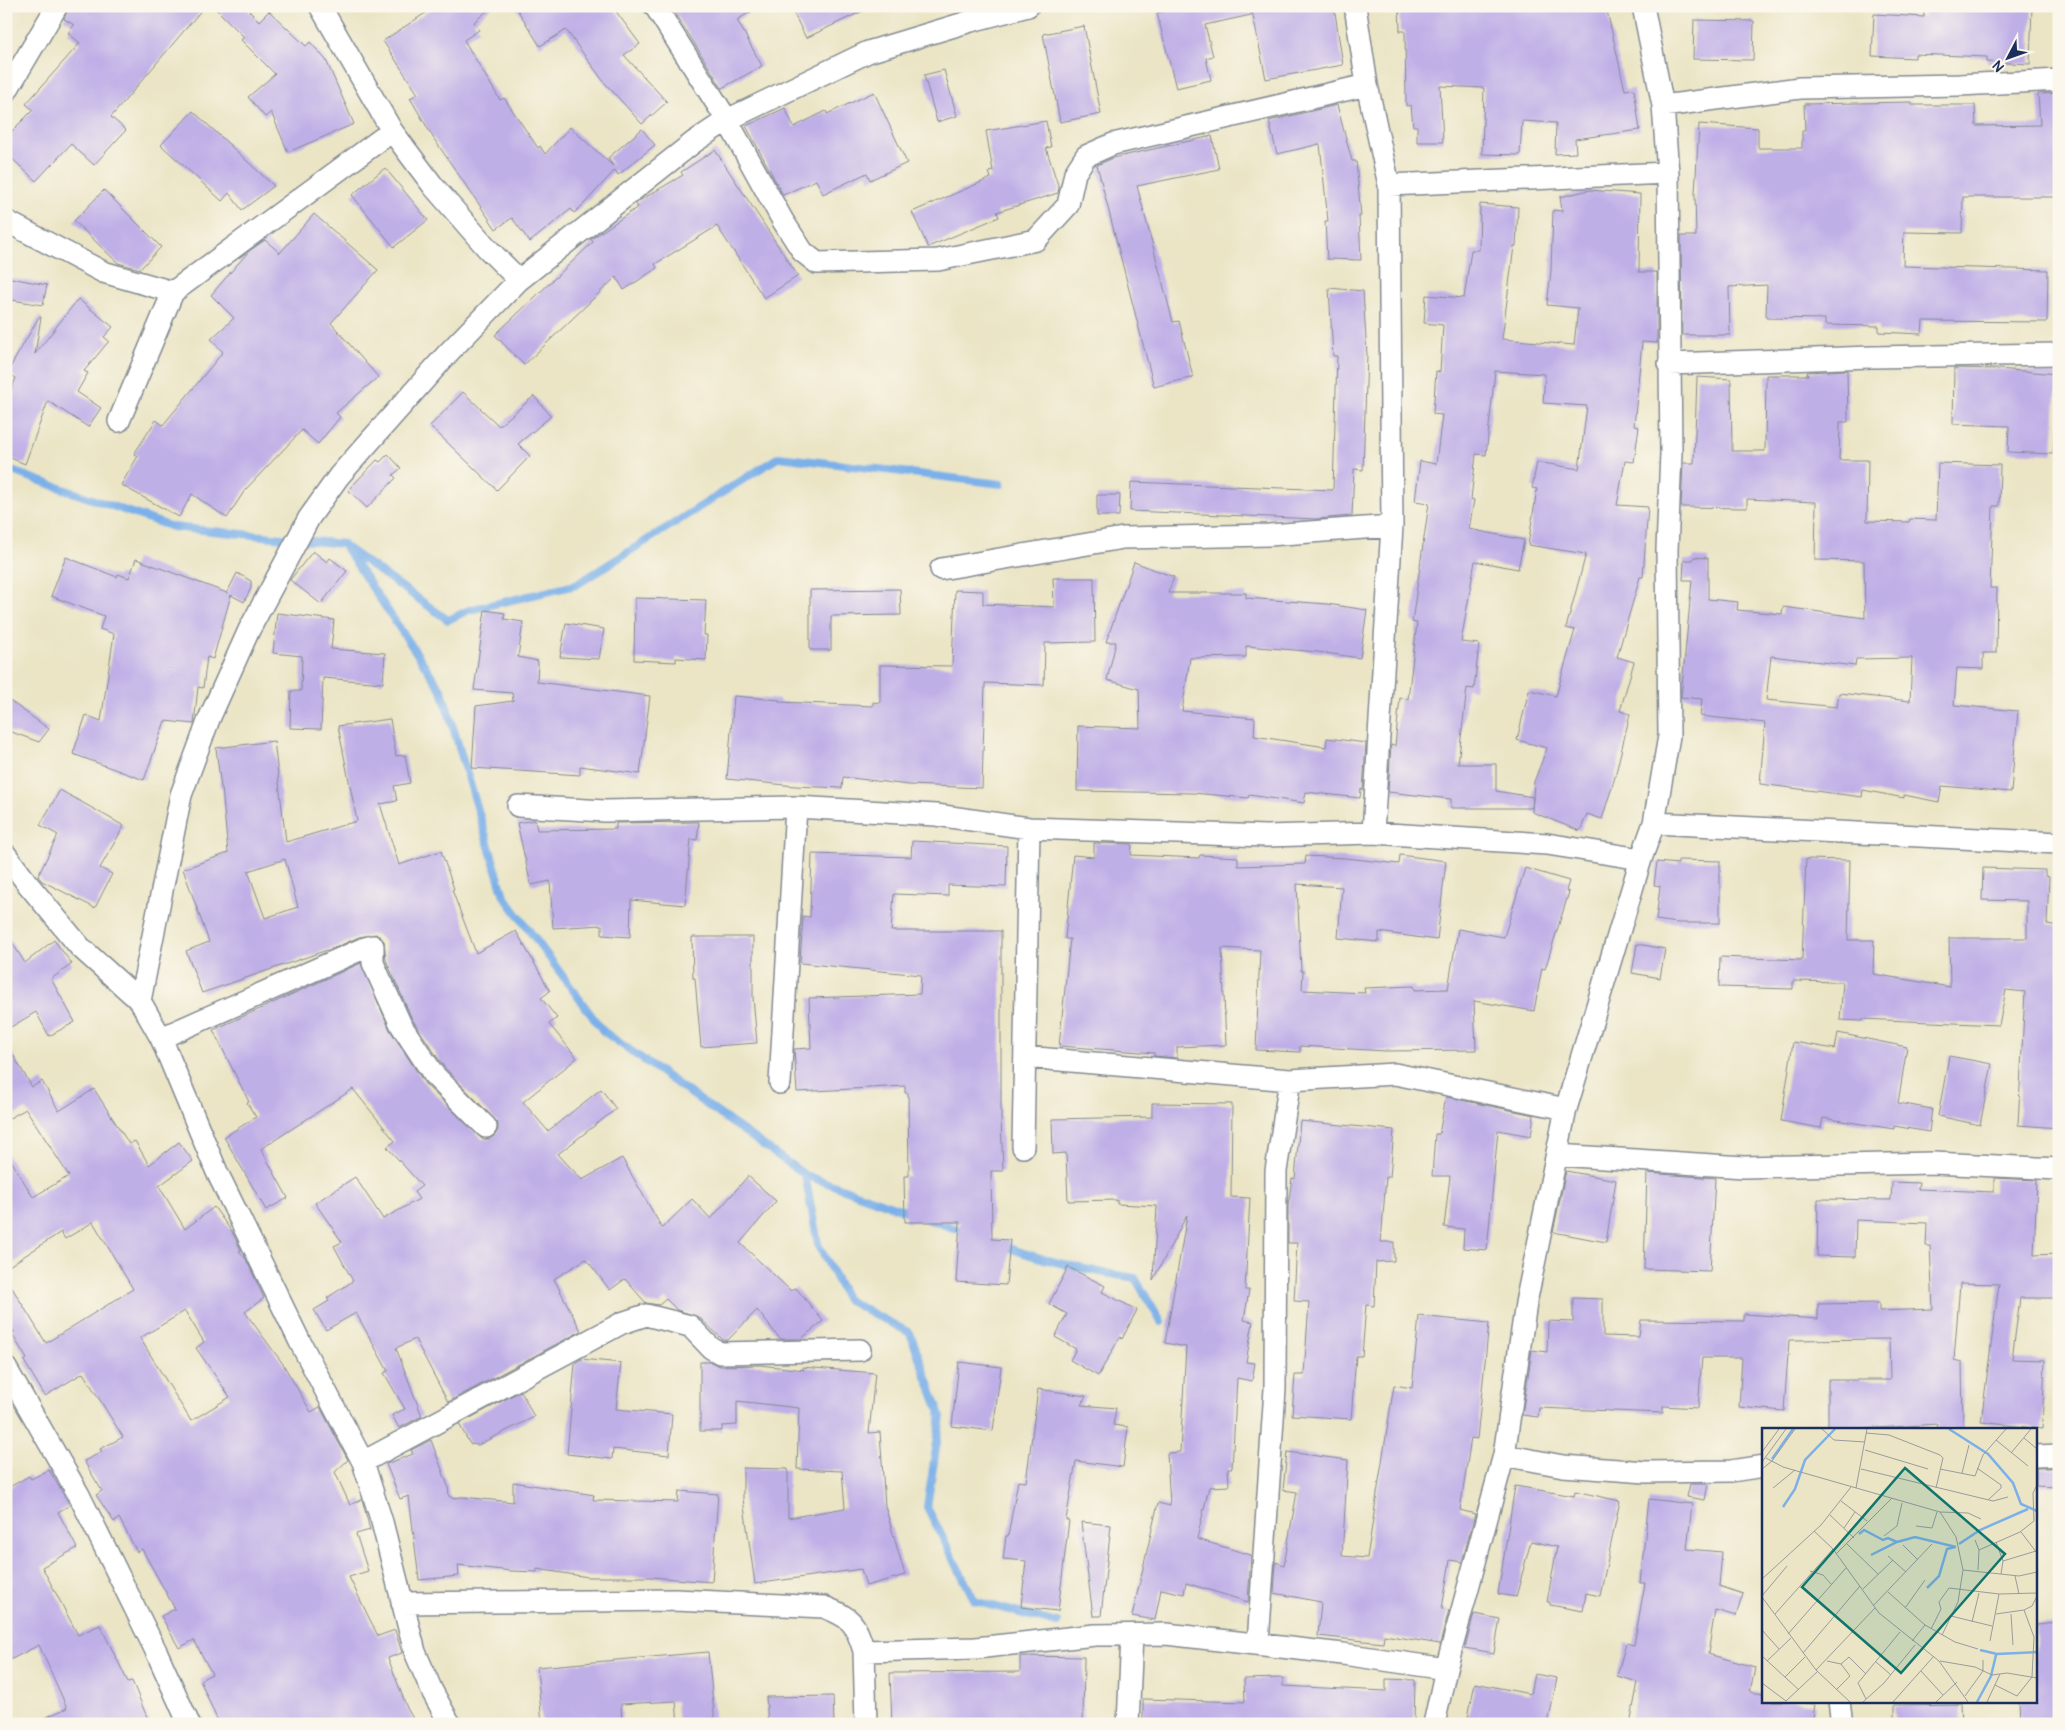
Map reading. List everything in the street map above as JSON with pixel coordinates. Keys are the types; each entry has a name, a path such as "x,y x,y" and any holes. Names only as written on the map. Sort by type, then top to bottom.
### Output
{"street":[{"path":"6,92 56,6"},
{"path":"320,6 392,131 434,187 487,248 519,280"},
{"path":"655,6 727,120 783,221 803,252 818,263 938,260 1036,240 1068,205 1075,173 1086,156 1113,144 1368,85"},
{"path":"140,1001 181,795 209,719 249,630 309,518 339,476 449,352 519,280 694,142 727,120 868,52 1028,6"},
{"path":"1355,6 1368,85 1389,185 1392,526 1373,833"},
{"path":"1434,1724 1446,1669 1504,1454 1526,1303 1566,1109 1641,859 1654,823 1669,736 1667,550 1671,453 1668,173 1663,106 1643,6"},
{"path":"1663,106 1800,88 1958,85 2059,80"},
{"path":"118,421 173,292 392,131"},
{"path":"1389,185 1668,173"},
{"path":"6,221 103,272 173,292"},
{"path":"1669,364 1871,357 2059,354"},
{"path":"941,568 1122,538 1269,535 1392,526"},
{"path":"518,806 605,811 796,807 936,815 1029,828 1266,836 1373,833 1547,844 1641,859"},
{"path":"780,1083 796,807"},
{"path":"1654,823 2059,843"},
{"path":"1023,1146 1029,828"},
{"path":"6,854 27,883 80,947 140,1001 161,1038 217,1172 300,1342 363,1462 382,1522 415,1652 450,1724"},
{"path":"161,1038 372,946 373,963 401,1025 434,1075 486,1127"},
{"path":"1025,1057 1290,1080 1395,1074 1566,1109"},
{"path":"1258,1644 1276,1389 1276,1170 1290,1080"},
{"path":"1557,1155 1744,1167 1933,1163 2059,1169"},
{"path":"363,1462 622,1323 646,1315 690,1326 711,1348 720,1353 860,1350"},
{"path":"6,1368 79,1495 158,1653 188,1724"},
{"path":"1504,1454 1563,1466 1646,1472 1731,1471 1762,1466"},
{"path":"2038,1456 2059,1455"},
{"path":"402,1603 675,1600 824,1607 844,1615 857,1629 864,1651 866,1724"},
{"path":"864,1651 976,1648 1095,1634 1166,1634 1446,1669"},
{"path":"1128,1724 1132,1635"},
{"path":"1839,1702 1842,1724"}],"building":[{"path":"69,6 205,6 111,117 126,130 94,165 71,144 36,181 6,153 6,137 33,110 26,104 80,43 68,33 74,25 64,19"},
{"path":"213,6 244,6 259,21 269,11 306,46 310,42 326,60 354,124 288,152 271,112 265,117 248,97 275,74 241,40 244,37"},
{"path":"436,6 493,6 474,22 479,30 464,40 500,100 504,98 538,148 540,146 545,154 570,127 613,166 608,158 642,129 655,145 618,175 615,170 574,213 571,209 530,242 512,218 496,229 434,139 410,98 418,94 383,41"},
{"path":"515,6 612,6 640,44 624,55 667,102 642,124 604,82 566,30 540,46"},
{"path":"671,6 760,6 737,20 762,66 722,88"},
{"path":"790,6 873,6 806,38"},
{"path":"1184,6 1250,6 1251,15 1205,25 1213,56 1206,58 1211,80 1176,88 1157,13"},
{"path":"1251,6 1334,6 1343,65 1266,79"},
{"path":"1399,6 1606,6 1625,90 1634,89 1640,130 1575,139 1576,153 1555,154 1556,123 1522,121 1520,155 1482,154 1484,88 1440,86 1443,142 1417,142 1417,126 1413,126 1411,105 1406,106 1405,31 1400,31"},
{"path":"1924,6 2032,6 2030,64 1987,62 1987,57 1915,54 1915,58 1872,56 1874,14 1924,17"},
{"path":"1694,20 1754,21 1753,60 1693,59"},
{"path":"1084,26 1101,114 1060,122 1043,34"},
{"path":"944,70 957,116 937,122 924,75"},
{"path":"874,92 907,163 870,180 867,173 823,194 816,180 783,195 746,126 785,108 794,127 826,111 827,114"},
{"path":"2059,93 2059,197 1963,197 1962,233 1904,232 1903,266 2048,270 2047,322 1923,321 1922,334 1879,332 1879,326 1825,325 1825,319 1766,318 1767,285 1729,287 1730,335 1682,335 1681,236 1696,236 1695,193 1699,124 1758,128 1758,148 1802,148 1802,131 1805,131 1804,104 1912,102 1912,105 1975,105 1976,126 2040,125 2038,94"},
{"path":"1337,105 1352,161 1356,161 1361,216 1359,216 1361,260 1327,259 1325,221 1328,221 1320,144 1277,154 1269,121"},
{"path":"193,111 274,186 242,210 229,193 222,201 161,145"},
{"path":"1046,121 1051,147 1046,148 1059,188 1058,193 997,212 999,217 928,247 912,212 991,178 989,172 993,171 986,131"},
{"path":"1212,136 1219,169 1137,186 1173,322 1179,321 1193,377 1154,387 1097,165 1113,158"},
{"path":"715,150 798,276 764,298 717,226 655,264 657,268 624,290 616,277 524,365 495,335 593,242 591,239 638,207 636,204 639,201 683,175 681,172"},
{"path":"385,168 428,220 394,247 352,195"},
{"path":"104,190 161,247 140,269 118,263 74,221"},
{"path":"1589,190 1640,194 1639,272 1657,272 1657,343 1642,342 1634,426 1639,427 1634,462 1625,461 1617,505 1648,507 1643,577 1640,577 1617,657 1634,662 1620,711 1630,714 1615,777 1602,819 1587,814 1580,831 1532,812 1533,797 1532,808 1451,808 1451,799 1388,792 1391,745 1395,746 1400,698 1408,699 1417,623 1412,622 1429,503 1415,501 1420,461 1436,464 1442,415 1433,414 1436,371 1440,372 1443,325 1424,323 1426,295 1464,298 1471,250 1479,250 1480,204 1518,207 1516,246 1514,246 1502,339 1574,345 1578,308 1547,305 1551,271 1553,210 1562,211 1560,197","holes":["1495,371 1545,374 1543,403 1587,406 1579,469 1537,462 1532,488 1537,489 1528,545 1586,554 1566,628 1575,630 1556,696 1529,690 1517,740 1547,748 1534,782 1533,797 1496,791 1496,764 1458,764 1467,688 1474,689 1479,644 1461,642 1475,561 1518,569 1524,540 1469,529 1474,500 1471,499 1476,454 1486,455"]},
{"path":"314,214 378,270 331,323 378,377 336,413 340,417 318,444 302,430 245,490 227,518 192,494 179,517 121,485 138,456 134,454 156,420 163,425 223,352 211,339 234,318 211,295 249,251 265,240 280,253"},
{"path":"6,277 47,285 43,305 6,299"},
{"path":"1329,288 1363,291 1367,355 1363,470 1354,469 1352,516 1316,519 1130,511 1131,482 1333,490 1337,356 1333,356"},
{"path":"78,299 113,327 104,337 109,341 84,371 88,373 77,392 101,408 88,427 48,401 25,464 6,456 6,401 16,378 7,373 39,317 41,317 35,354"},
{"path":"1954,368 1998,369 2057,374 2053,454 2008,452 2009,426 1953,424"},
{"path":"1847,370 1848,422 1840,422 1839,460 1868,460 1867,521 1909,522 1910,519 1936,520 1938,463 2000,465 1999,506 1993,506 1990,588 1997,588 1996,653 1983,653 1983,669 1957,668 1954,705 2018,711 2011,792 1942,786 1939,802 1904,795 1904,798 1863,790 1862,797 1760,784 1765,723 1700,716 1702,699 1681,697 1692,580 1683,580 1684,560 1693,560 1694,557 1708,558 1708,599 1738,602 1737,610 1782,614 1783,607 1865,618 1864,561 1815,560 1816,502 1747,499 1747,508 1681,507 1683,463 1694,463 1697,377 1731,379 1732,451 1765,451 1766,375 1808,375 1807,372","holes":["1771,656 1855,666 1856,659 1912,658 1910,701 1839,693 1837,707 1766,700"]},
{"path":"463,392 499,426 534,396 551,416 518,444 530,456 497,490 430,426"},
{"path":"388,454 401,468 393,475 396,478 367,508 348,490 377,460 380,462"},
{"path":"1097,495 1120,495 1119,516 1097,516"},
{"path":"313,551 327,562 330,558 347,571 321,604 290,580"},
{"path":"66,557 117,577 118,574 129,578 136,559 227,593 237,573 251,581 251,588 244,602 231,595 213,659 207,657 203,688 198,687 194,724 165,721 144,780 73,754 86,715 101,721 114,634 100,629 104,616 51,596"},
{"path":"1134,562 1174,577 1168,593 1246,593 1246,598 1327,604 1367,610 1360,658 1318,652 1246,646 1246,657 1190,658 1182,711 1255,718 1254,736 1326,747 1327,738 1366,743 1363,790 1361,789 1360,798 1306,792 1304,803 1249,795 1248,798 1193,793 1077,791 1078,726 1140,728 1139,689 1107,680 1116,642 1106,642"},
{"path":"1053,578 1094,578 1095,642 1045,643 1044,685 985,683 982,788 909,785 843,777 842,788 795,786 727,779 734,696 780,700 779,702 873,706 873,702 880,703 880,665 952,666 955,590 983,591 983,604 1054,607"},
{"path":"900,589 901,615 831,616 831,650 810,650 810,590"},
{"path":"635,598 706,600 704,635 707,635 706,660 676,658 676,662 634,660"},
{"path":"485,610 505,613 504,619 523,622 518,657 538,661 537,682 650,696 640,774 580,766 580,775 472,768 476,706 513,701 512,693 474,690"},
{"path":"277,613 334,620 331,649 385,653 383,683 323,678 321,729 290,728 291,691 301,691 302,656 273,653"},
{"path":"566,623 604,629 599,659 560,657"},
{"path":"6,698 49,729 39,742 6,730"},
{"path":"390,719 396,756 405,755 410,783 394,786 397,801 380,804 399,865 441,851 454,889 452,890 476,953 516,931 550,991 541,998 557,1018 549,1024 577,1058 523,1102 548,1131 601,1089 616,1109 558,1154 582,1180 622,1158 662,1228 692,1199 711,1219 748,1176 776,1201 740,1243 791,1291 796,1288 823,1321 801,1339 780,1339 757,1310 728,1340 723,1340 699,1317 677,1310 666,1299 659,1305 646,1303 625,1279 610,1290 586,1259 554,1279 581,1331 448,1402 415,1339 396,1348 422,1416 399,1428 392,1415 405,1409 384,1373 388,1371 356,1313 326,1330 314,1310 329,1301 327,1298 353,1281 334,1246 342,1242 315,1203 355,1177 383,1219 419,1199 414,1192 422,1186 387,1147 395,1141 353,1089 261,1149 288,1198 266,1210 224,1137 256,1117 247,1103 249,1102 213,1030 361,963 390,1030 425,1084 482,1139 490,1139 495,1135 498,1130 498,1123 444,1067 412,1019 386,960 384,941 376,934 359,937 339,946 202,993 186,951 209,942 183,869 228,853 216,748 274,741 286,842 357,821 338,726","holes":["285,859 298,907 265,918 248,871"]},
{"path":"60,790 124,826 100,868 112,874 95,908 42,881 38,876 58,835 40,825"},
{"path":"535,820 537,830 616,829 616,823 699,822 697,840 691,839 685,905 631,900 630,937 602,935 602,925 553,928 550,881 531,885 517,823"},
{"path":"912,841 1007,846 1006,887 948,885 948,896 894,894 891,931 1001,931 1001,1119 1003,1171 991,1171 992,1239 1010,1240 1006,1285 956,1282 960,1222 905,1222 904,1176 909,1176 908,1093 905,1093 905,1086 797,1092 794,1049 811,1048 809,998 920,994 921,975 800,963 803,916 810,917 812,854 911,857"},
{"path":"1094,843 1132,844 1131,855 1199,858 1200,855 1238,857 1238,866 1305,864 1306,856 1399,864 1400,855 1446,861 1437,940 1379,932 1379,942 1338,938 1342,887 1297,884 1301,971 1303,971 1302,990 1365,993 1364,988 1414,986 1415,990 1448,989 1458,929 1504,937 1525,868 1569,881 1566,891 1569,892 1545,969 1542,968 1534,1011 1474,1001 1476,1050 1386,1051 1300,1046 1300,1052 1256,1050 1260,950 1222,948 1226,1045 1177,1047 1177,1058 1154,1056 1154,1053 1059,1046 1070,939 1065,939 1073,855 1094,857"},
{"path":"1806,859 1850,860 1848,940 1874,940 1873,974 1950,987 1949,938 2027,938 2027,901 1982,900 1983,868 2045,870 2045,876 2049,877 2047,924 2059,926 2059,1128 2018,1125 2025,992 2006,990 1999,1025 1862,1019 1862,1021 1840,1020 1843,982 1793,981 1793,989 1719,987 1720,957 1802,960"},
{"path":"1678,860 1720,861 1720,923 1678,923 1656,920 1660,886 1654,885 1657,862 1678,864"},
{"path":"6,933 25,963 54,940 72,964 51,979 75,1022 49,1036 36,1012 6,1030"},
{"path":"692,937 753,937 753,997 757,1043 701,1047 695,978 693,978"},
{"path":"1637,944 1665,949 1660,978 1632,973"},
{"path":"1838,1033 1907,1047 1898,1103 1932,1109 1929,1132 1894,1126 1894,1129 1823,1118 1821,1128 1781,1121 1793,1042 1835,1049"},
{"path":"6,1043 32,1087 42,1081 59,1111 94,1089 129,1144 135,1141 149,1165 179,1142 193,1161 159,1186 185,1229 214,1207 232,1232 241,1250 239,1251 246,1259 264,1298 245,1312 283,1364 311,1412 320,1407 348,1460 335,1472 350,1505 362,1499 370,1530 356,1534 368,1571 349,1577 378,1636 395,1630 402,1653 388,1658 407,1708 416,1724 219,1724 200,1680 212,1674 194,1640 179,1648 161,1616 175,1609 142,1549 137,1552 119,1518 114,1522 96,1495 102,1491 84,1461 102,1452 100,1449 123,1437 83,1373 45,1396 24,1361 27,1359 12,1334 14,1332 6,1319 6,1278 46,1343 133,1289 93,1222 65,1239 61,1232 6,1268 6,1152 33,1197 69,1176 26,1109 6,1120","holes":["185,1311 204,1342 196,1348 230,1397 191,1421 140,1338"]},
{"path":"1949,1056 1992,1064 1980,1125 1938,1116"},
{"path":"1446,1097 1534,1115 1531,1136 1498,1130 1487,1250 1463,1248 1464,1229 1444,1227 1450,1176 1432,1176 1435,1134 1439,1134"},
{"path":"1152,1103 1232,1104 1231,1197 1250,1198 1245,1290 1249,1290 1244,1320 1253,1322 1246,1362 1255,1363 1252,1381 1237,1378 1232,1468 1228,1468 1229,1486 1209,1487 1197,1539 1251,1555 1248,1602 1186,1583 1184,1594 1161,1589 1155,1620 1132,1616 1158,1503 1170,1506 1167,1453 1180,1452 1186,1347 1165,1343 1187,1215 1153,1280 1157,1206 1117,1204 1117,1200 1068,1201 1066,1153 1053,1154 1052,1119 1152,1117"},
{"path":"1300,1121 1394,1130 1390,1177 1386,1177 1381,1242 1394,1242 1394,1261 1376,1262 1374,1306 1366,1305 1362,1356 1356,1356 1351,1419 1292,1415 1295,1375 1304,1375 1309,1302 1294,1301 1297,1243 1288,1243 1288,1206 1292,1178 1295,1179"},
{"path":"1566,1171 1616,1180 1606,1242 1553,1232"},
{"path":"1647,1173 1715,1178 1710,1271 1644,1269"},
{"path":"1994,1178 2037,1180 2034,1255 2059,1254 2059,1298 2020,1298 2012,1359 2045,1360 2042,1429 1981,1422 1999,1284 1960,1283 1954,1360 1962,1362 1963,1428 1937,1428 1938,1424 1878,1428 1828,1428 1828,1380 1890,1380 1889,1339 1789,1340 1784,1411 1739,1407 1742,1358 1702,1358 1698,1408 1663,1406 1663,1413 1539,1408 1538,1417 1522,1415 1532,1350 1547,1352 1548,1321 1573,1322 1573,1298 1603,1299 1603,1336 1639,1337 1641,1320 1744,1321 1744,1314 1818,1319 1818,1304 1879,1303 1879,1311 1933,1309 1930,1246 1926,1246 1927,1223 1856,1220 1855,1257 1817,1256 1818,1199 1891,1200 1892,1182 1919,1183 1918,1189 1994,1192"},
{"path":"1068,1267 1105,1286 1102,1292 1137,1310 1122,1339 1120,1337 1098,1376 1070,1360 1076,1349 1055,1337 1067,1314 1049,1304"},
{"path":"1419,1316 1489,1323 1477,1439 1471,1438 1460,1510 1475,1514 1462,1562 1450,1560 1442,1609 1449,1610 1440,1644 1384,1635 1383,1643 1318,1636 1321,1602 1274,1593 1276,1562 1284,1565 1297,1492 1283,1490 1287,1452 1348,1460 1342,1556 1367,1558 1394,1385 1412,1388"},
{"path":"581,1359 621,1363 616,1409 672,1414 669,1455 613,1449 612,1459 567,1454 575,1363"},
{"path":"700,1362 711,1362 720,1366 760,1365 804,1370 802,1367 875,1373 869,1433 880,1432 885,1506 905,1575 866,1586 861,1569 755,1584 743,1499 743,1468 788,1469 788,1518 845,1508 842,1471 797,1469 799,1408 737,1401 737,1425 722,1426 722,1431 700,1431"},
{"path":"959,1362 1001,1367 993,1431 952,1426"},
{"path":"1038,1389 1086,1396 1081,1405 1116,1408 1113,1425 1128,1427 1123,1467 1076,1461 1066,1520 1069,1520 1058,1611 1021,1607 1026,1561 1003,1559 1018,1481 1026,1482"},
{"path":"521,1391 534,1417 478,1445 470,1444 459,1424"},
{"path":"431,1440 448,1486 449,1496 452,1498 462,1497 513,1502 513,1482 594,1495 593,1500 678,1502 679,1491 718,1494 712,1582 651,1577 588,1577 537,1569 537,1572 511,1571 458,1565 459,1576 419,1580 409,1496 400,1499 386,1464 413,1454 411,1450"},
{"path":"2038,1468 2057,1468 2057,1487 2038,1486"},
{"path":"49,1470 70,1505 58,1512 77,1548 42,1567 78,1635 100,1625 128,1682 132,1681 150,1724 31,1724 67,1708 39,1645 6,1662 6,1489 29,1476 31,1479"},
{"path":"1690,1484 1708,1484 1705,1500 1687,1497"},
{"path":"1515,1486 1574,1496 1575,1491 1620,1501 1600,1596 1586,1593 1583,1611 1550,1605 1550,1602 1547,1602 1557,1547 1531,1541 1516,1597 1498,1594"},
{"path":"1649,1499 1692,1504 1687,1549 1722,1552 1719,1586 1743,1594 1736,1616 1715,1610 1708,1654 1755,1667 1750,1692 1762,1694 1762,1702 1815,1704 1812,1724 1630,1724 1638,1682 1617,1676 1626,1643 1634,1645 1645,1583 1640,1583"},
{"path":"1081,1522 1111,1525 1101,1616 1093,1616"},
{"path":"1474,1614 1500,1619 1494,1653 1465,1648"},
{"path":"2059,1622 2059,1724 2020,1724 2019,1702 2038,1702 2038,1624"},
{"path":"708,1652 715,1724 678,1724 676,1701 621,1704 622,1724 542,1724 537,1667"},
{"path":"1020,1656 1084,1657 1083,1724 892,1724 890,1673 1020,1672"},
{"path":"1534,1674 1557,1678 1548,1724 1494,1724 1468,1717 1475,1683 1530,1694"},
{"path":"1283,1678 1283,1686 1386,1691 1386,1679 1415,1680 1414,1724 1143,1724 1143,1699 1245,1702 1244,1679"},
{"path":"833,1696 834,1724 768,1724 766,1697"},
{"path":"1960,1704 1961,1724 1895,1724 1895,1705"}],"waterway":[{"path":"347,548 448,620 469,610 576,585 779,457 1001,484"},
{"path":"6,469 172,527 343,544 442,691 504,896 603,1031 805,1175 914,1214"},
{"path":"805,1175 818,1244 847,1300 910,1333 941,1416 927,1507 975,1601 1057,1623"},
{"path":"927,1219 968,1233"},
{"path":"1000,1245 1067,1265 1135,1278 1161,1322"}]}
